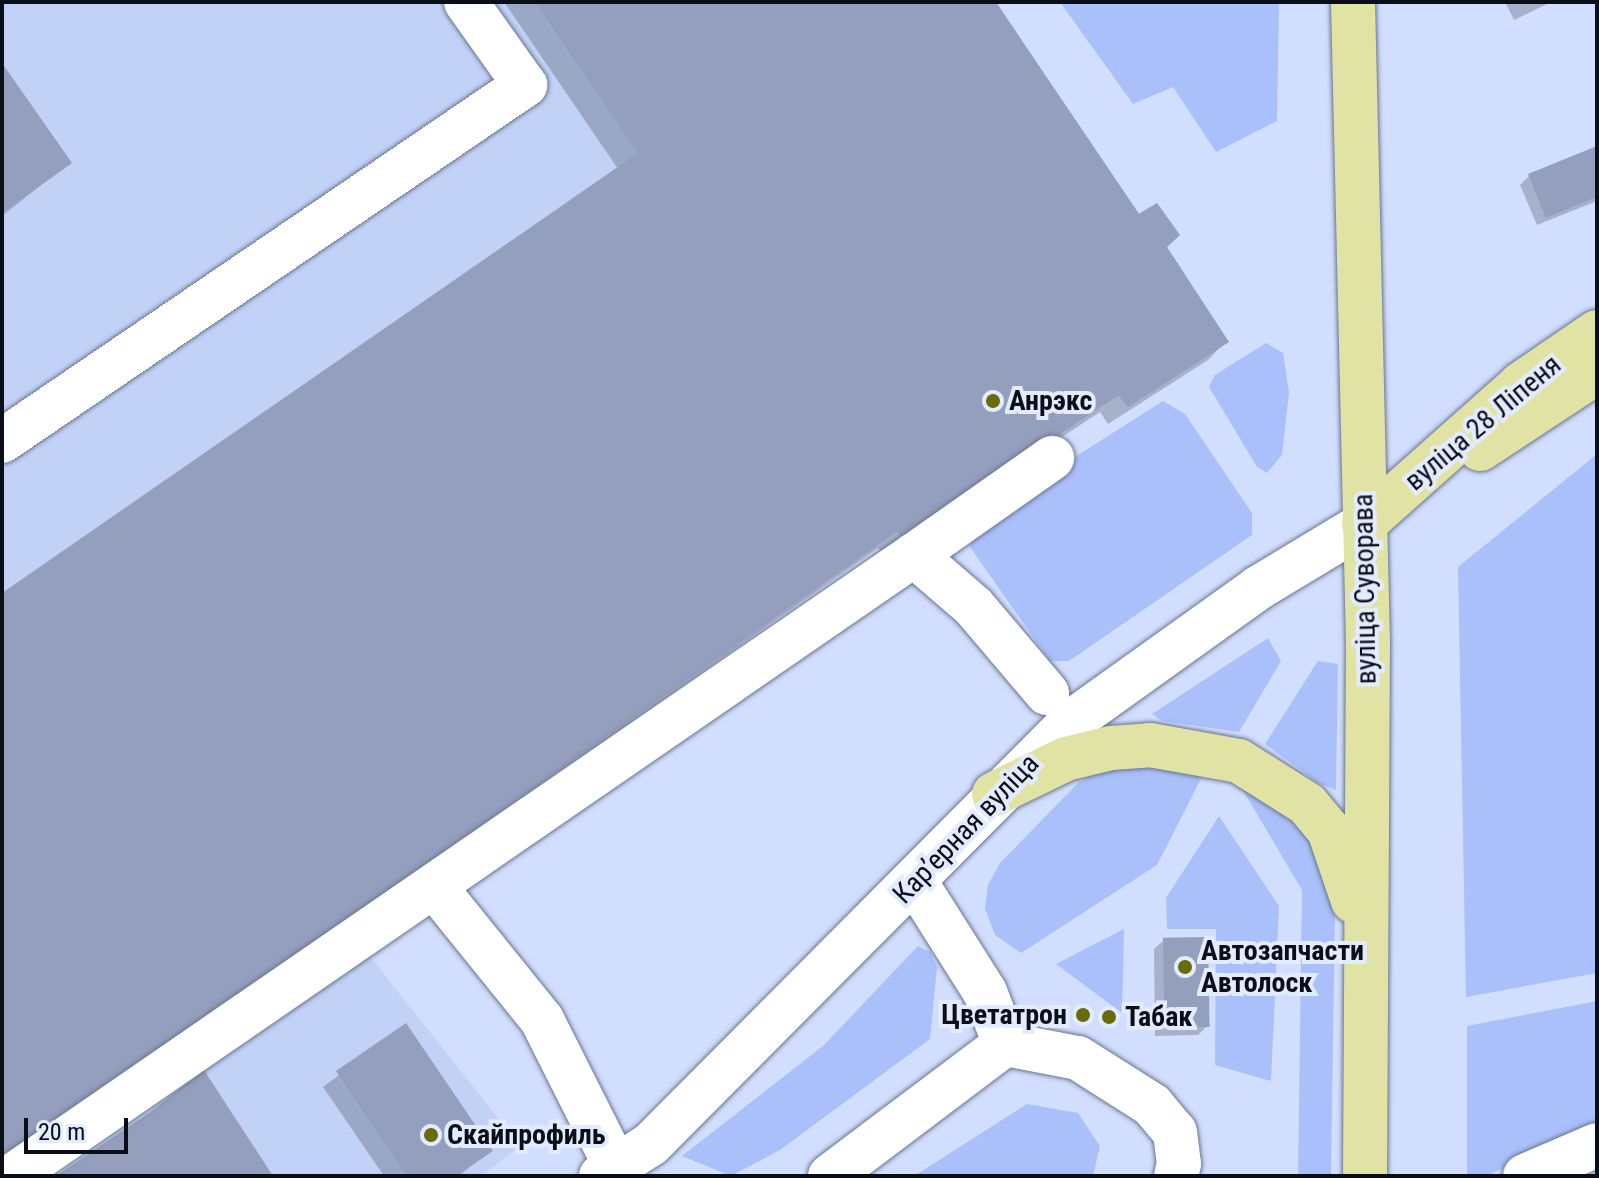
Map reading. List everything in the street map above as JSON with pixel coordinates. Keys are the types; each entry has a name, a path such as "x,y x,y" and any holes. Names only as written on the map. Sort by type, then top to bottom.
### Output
{"main road":[{"name":"вуліца Суворава","path":"1353,2 1364,524 1365,1176"},
{"name":"вуліца 28 Ліпеня","path":"1364,524 1521,384 1597,332"},
{"name":"вуліца 28 Ліпеня","path":"1364,524 1597,372"},
{"path":"994,794 1066,759 1111,748 1150,745 1239,761 1307,804 1329,830 1351,892 1365,975"}],"street":[{"path":"2,441 525,85 466,2"},
{"path":"12,1176 1052,458"},
{"name":"Карʼерная вуліца","path":"609,1171 651,1144 916,883 994,794 1071,722 1258,588 1364,524"},
{"path":"914,555 974,607 1047,693"},
{"path":"916,883 985,992 1005,1044"},
{"path":"434,886 542,1020 609,1171"},
{"path":"830,1176 1005,1044 1078,1058 1152,1105 1175,1132 1179,1164 1176,1176"},
{"path":"1525,1176 1597,1145"}],"shaded area":[{"path":"2,2 996,2 1138,213 1157,203 1180,235 1167,248 1229,342 1128,407 1118,396 934,517 912,548 897,532 2,1163"},
{"path":"1060,2 1279,2 1277,121 1216,152 1173,87 1133,104"},
{"path":"1266,343 1283,353 1289,392 1282,455 1267,473 1257,467 1209,387 1215,375"},
{"path":"1163,401 1185,414 1252,513 1252,535 1069,661 1050,661 970,547 973,522"},
{"path":"1597,454 1597,973 1466,997 1458,567"},
{"path":"1268,638 1281,661 1239,732 1162,721 1152,714"},
{"path":"1318,661 1338,664 1336,790 1320,784 1265,744"},
{"path":"1182,764 1205,771 1157,865 1021,953 995,935 985,909 988,885 1000,863 1079,782 1109,765"},
{"path":"1241,787 1273,790 1326,862 1335,911 1331,1176 1298,1176 1302,890"},
{"path":"1219,816 1279,906 1271,1081 1215,1065 1216,929 1167,929 1166,898"},
{"path":"1124,929 1122,1013 1056,964"},
{"path":"918,946 930,952 937,967 930,1039 780,1150 731,1176 682,1156 823,1046"},
{"path":"369,955 520,1146 481,1176 55,1176"},
{"path":"1597,1001 1597,1122 1487,1176 1467,1176 1467,1026"},
{"path":"1027,1104 1078,1113 1100,1146 1093,1176 914,1176"}],"building":[{"path":"535,2 996,2 1139,214 1157,203 1180,235 1167,247 1229,342 1128,407 1119,395 934,517 912,548 897,531 2,1163 2,593 638,153"},
{"path":"2,63 72,163 2,213"},
{"path":"1597,146 1597,197 1546,218 1528,174"},
{"path":"1208,937 1210,1027 1165,1028 1163,938"},
{"path":"406,1023 493,1151 456,1176 407,1176 336,1071"},
{"path":"204,1070 273,1176 56,1176 149,1113"}],"place":[{"name":"Анрэкс","path":"993,401"},
{"name":"Автозапчасти Автолоск","path":"1185,967"},
{"name":"Цветатрон","path":"1083,1015"},
{"name":"Табак","path":"1109,1017"},
{"name":"Скайпрофиль","path":"431,1135"}]}
